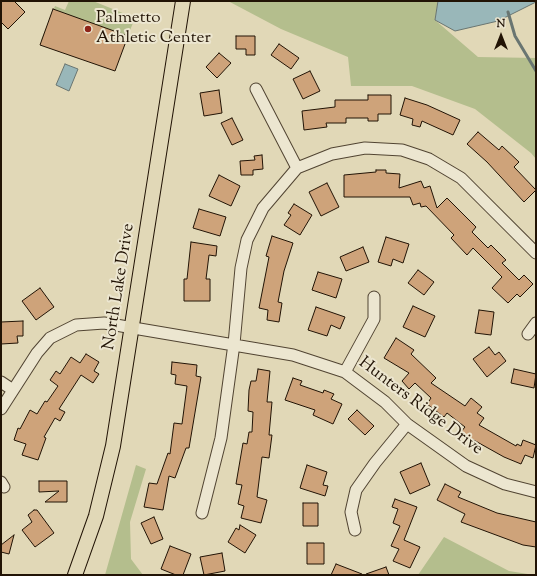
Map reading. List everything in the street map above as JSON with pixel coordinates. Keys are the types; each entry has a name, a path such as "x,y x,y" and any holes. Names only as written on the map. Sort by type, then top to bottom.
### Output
{"main road":[{"name":"North Lake Drive","path":"75,575 96,516 111,452 132,329 183,1"}],"street":[{"path":"256,89 297,168"},
{"path":"202,513 221,438 234,344 241,268 247,240 263,208 297,168 332,154 365,148 402,150 429,159 446,167 461,178 536,253"},
{"path":"346,372 374,319 374,297"},
{"name":"Hunters Ridge Drive","path":"1,409 43,345 58,333 76,325 104,323 132,329 234,344 293,355 346,372 386,402 407,424 479,473 504,484 536,492"},
{"path":"528,334 536,323"},
{"path":"1,382 14,390"},
{"path":"355,530 351,512 356,490 375,463 407,424"}],"green space":[{"name":"Palmetto Athletic Center","path":"69,1 93,1 135,18 114,70 41,40 55,6 65,10"},
{"path":"228,1 438,1 435,20 478,57 536,58 536,159 531,153 475,109 412,86 351,86 348,57 281,29"},
{"path":"136,465 146,469 130,522 131,559 143,575 105,575"},
{"path":"444,537 509,571 534,575 418,575"}],"water":[{"path":"438,1 536,2 498,21 455,31 435,20"},
{"path":"65,64 78,69 69,91 56,85"}],"building":[{"path":"3,1 14,1 25,12 8,29 1,22 1,3"},
{"name":"Palmetto Athletic Center","path":"53,9 128,36 115,71 40,45"},
{"path":"236,36 255,36 255,55 246,55 246,49 236,49"},
{"path":"279,44 299,58 291,69 271,55"},
{"path":"219,53 231,63 217,78 206,67"},
{"path":"310,71 320,91 303,99 293,79"},
{"path":"219,90 222,113 204,116 200,93"},
{"path":"368,95 391,95 391,114 378,114 378,121 368,121 368,118 346,118 346,123 326,123 327,127 304,130 302,111 335,107 335,100 368,100"},
{"path":"405,98 427,105 460,120 453,135 422,121 420,127 412,125 413,119 400,115"},
{"path":"232,118 243,140 232,145 221,123"},
{"path":"478,132 499,150 502,146 519,162 514,167 536,190 524,202 487,162 467,144"},
{"path":"262,155 263,169 253,170 253,175 241,175 240,161 255,160 254,156"},
{"path":"376,170 386,170 386,173 400,174 399,188 421,181 424,188 430,186 437,208 447,198 476,227 472,232 488,248 491,245 506,260 502,263 519,280 524,275 533,284 520,297 517,294 508,303 492,288 502,277 473,248 467,255 451,238 454,235 426,206 421,207 420,203 413,205 410,197 344,197 344,175 376,172"},
{"path":"219,175 240,186 231,206 209,196"},
{"path":"327,183 339,207 321,216 309,192"},
{"path":"294,204 312,215 300,235 284,225 291,215 288,213"},
{"path":"199,209 226,217 220,236 193,228"},
{"path":"272,236 293,243 284,271 278,302 282,303 279,322 267,320 268,310 259,308 269,257 266,256"},
{"path":"386,237 409,244 403,263 393,259 391,266 378,262"},
{"path":"191,242 217,246 216,256 209,255 206,279 210,279 210,301 184,301 184,279 187,279"},
{"path":"363,247 369,262 346,271 340,257"},
{"path":"418,270 434,282 424,295 408,283"},
{"path":"318,272 342,279 336,298 312,290"},
{"path":"40,288 54,307 36,320 22,301"},
{"path":"413,306 435,316 425,337 403,327"},
{"path":"316,307 345,317 340,329 331,325 327,336 308,330"},
{"path":"479,310 494,312 491,335 475,333"},
{"path":"23,321 23,336 17,336 18,343 1,344 1,322"},
{"path":"396,338 414,350 411,354 436,378 431,383 465,406 471,398 482,407 477,413 484,418 479,425 516,446 517,444 521,446 523,440 536,445 533,458 525,455 521,464 504,457 470,438 468,439 460,433 465,427 447,413 444,417 427,404 431,398 415,383 409,389 402,381 409,373 384,358"},
{"path":"489,347 495,355 499,352 506,361 487,377 473,359"},
{"path":"86,354 99,362 94,371 99,374 93,383 81,375 59,409 65,412 60,421 55,418 44,437 46,438 38,460 22,455 26,444 14,440 18,428 20,429 30,410 37,414 45,401 47,402 58,386 50,380 56,371 60,374 71,357 80,363"},
{"path":"172,362 197,365 196,376 201,377 189,448 186,448 175,478 169,476 163,510 144,507 149,483 157,484 168,453 170,454 174,423 182,424 187,386 175,384 176,375 171,374"},
{"path":"258,369 270,371 267,402 272,402 269,435 272,435 269,458 262,457 257,497 267,500 261,523 241,518 244,506 238,504 242,485 236,484 243,443 247,444 249,432 252,432 253,412 248,411 249,390 251,381 256,381"},
{"path":"514,369 536,374 534,388 511,383"},
{"path":"293,378 302,381 300,385 323,393 324,390 334,394 331,399 342,404 333,424 313,415 315,410 285,400"},
{"path":"357,410 374,426 365,435 348,419"},
{"path":"421,463 430,485 410,494 400,472"},
{"path":"307,465 327,472 323,485 328,486 325,496 300,488"},
{"path":"39,481 67,481 67,502 45,502 59,491 39,492"},
{"path":"445,484 461,492 458,497 497,513 536,522 536,547 523,545 461,522 465,514 437,500"},
{"path":"395,499 417,507 404,540 420,547 410,568 393,561 399,549 391,546 400,526 393,523 398,509 392,507"},
{"path":"303,503 318,503 318,526 303,526"},
{"path":"34,510 37,510 54,533 35,547 22,530 32,522 28,515"},
{"path":"154,517 163,539 151,544 141,523"},
{"path":"240,525 256,535 245,553 228,542 236,528 239,530"},
{"path":"14,535 9,554 1,552 1,545"},
{"path":"307,543 324,543 324,564 307,564"},
{"path":"170,546 191,554 183,575 176,575 161,569"},
{"path":"222,553 225,571 204,575 200,557"},
{"path":"336,564 362,574 362,575 331,575"},
{"path":"386,567 389,575 366,575 366,574"}],"waterway":[{"path":"508,12 515,36 536,71"}],"place":[{"name":"Palmetto Athletic Center","path":"88,29"}]}
